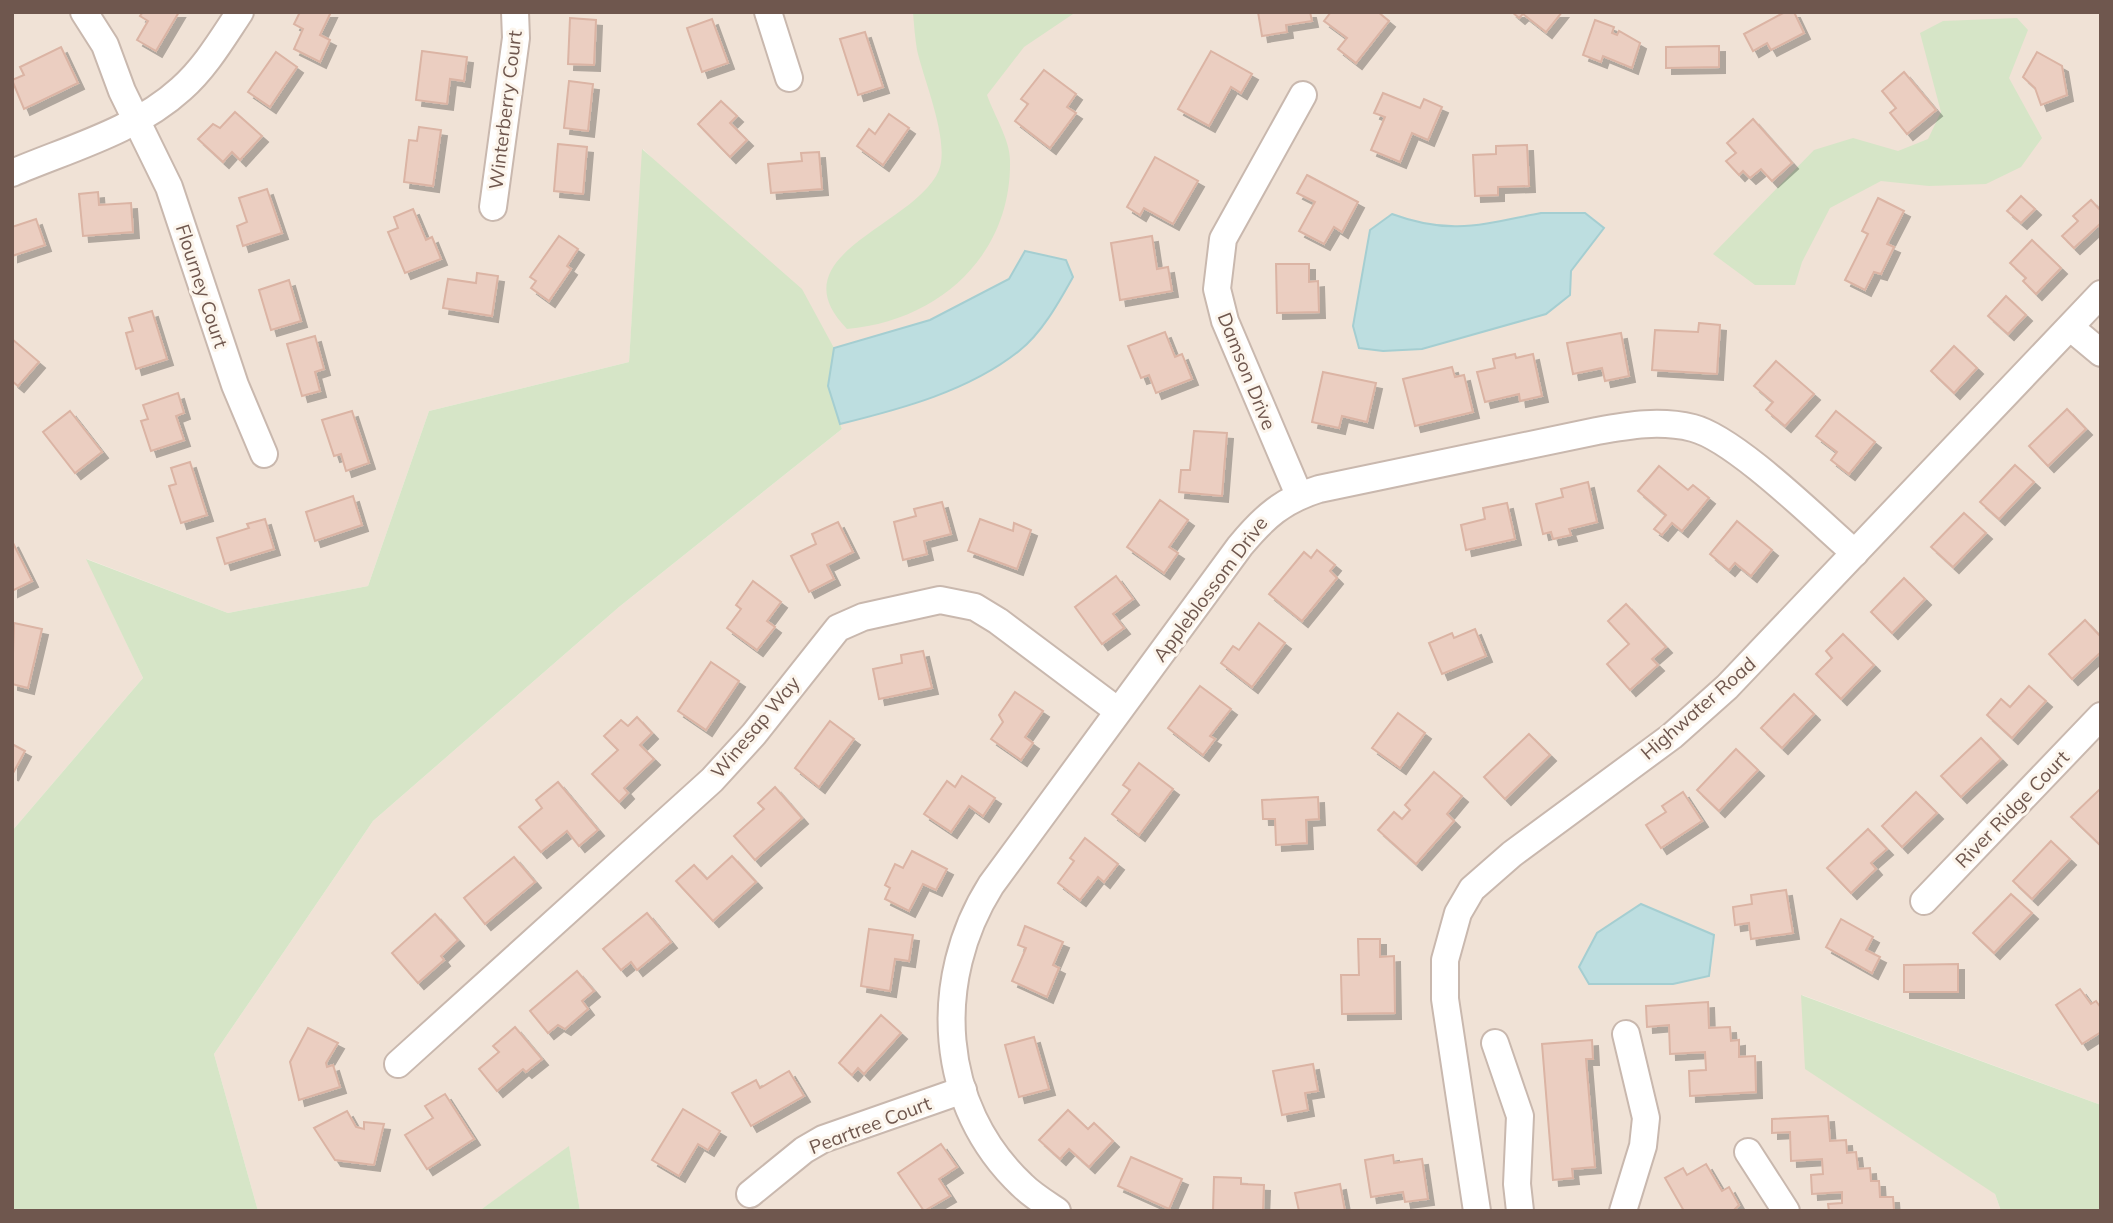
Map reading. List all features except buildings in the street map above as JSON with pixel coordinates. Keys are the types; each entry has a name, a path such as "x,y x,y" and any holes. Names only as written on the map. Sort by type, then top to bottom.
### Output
{"street":[{"name":"Flourney Court","path":"84,12 105,46 135,119 169,187 235,385 264,454"},
{"path":"12,173 160,107 182,88 240,12"},
{"name":"Winterberry Court","path":"493,207 516,38 516,12"},
{"path":"768,12 789,78"},
{"name":"Damson Drive","path":"1299,495 1225,321 1217,289 1218,261 1223,239 1303,95"},
{"path":"2090,314 2101,353"},
{"name":"Highwater Road","path":"1477,1211 1445,999 1445,960 1452,925 1472,889 1512,854 1682,728 1736,678 2090,314"},
{"name":"Appleblossom Drive","path":"1057,1211 1023,1186 995,1154 963,1090 954,1055 951,1020 956,970 967,930 991,885 1118,711 1257,524 1280,504 1299,495 1619,427 1641,423 1670,424 1696,429 1716,439 1786,492 1855,553"},
{"name":"Winesap Way","path":"398,1064 735,757 838,628 863,617 940,600 975,607 1118,711"},
{"name":"River Ridge Court","path":"1924,901 2101,716"},
{"path":"1622,1211 1643,1146 1646,1118 1626,1034"},
{"path":"1495,1043 1520,1116 1517,1184 1520,1211"},
{"name":"Peartree Court","path":"750,1194 804,1150 823,1139 963,1090"},
{"path":"1748,1152 1786,1211"}],"shaded area":[{"path":"12,12 2101,12 2101,1105 1802,995 1995,1194 2001,1211 580,1211 569,1147 479,1211 258,1211 214,1054 373,821 619,607 842,429 828,386 834,348 643,149 629,362 429,411 368,586 228,613 87,559 143,678 12,831"}],"green space":[{"path":"913,12 1076,12 1024,47 987,95 1005,136 1010,160 1007,194 998,226 983,254 963,278 939,297 911,313 880,323 847,329 829,303 827,280 838,260 857,242 905,208 925,190 939,170 942,158 939,127 917,50"},
{"path":"2017,18 2028,30 2009,78 2042,138 2021,167 1986,184 1929,186 1881,181 1830,208 1802,262 1795,285 1755,285 1713,254 1814,150 1853,138 1898,151 1928,139 1941,112 1920,33 1943,21"},
{"path":"642,149 802,289 834,348 828,386 842,429 619,607 373,821 214,1054 258,1211 12,1211 12,831 143,678 86,559 228,613 368,586 429,411 629,362"},
{"path":"1801,995 2101,1105 2101,1211 2001,1211 1995,1194 1805,1069"},
{"path":"569,1146 580,1211 479,1211"}],"water":[{"path":"1541,213 1585,213 1604,228 1571,271 1570,295 1546,314 1422,349 1383,351 1359,348 1353,326 1370,230 1392,214 1432,225 1467,226"},
{"path":"1025,251 1066,260 1073,277 1049,317 1027,344 999,365 956,388 910,405 840,424 828,386 834,348 930,320 1009,279"},
{"path":"1641,904 1714,935 1709,976 1673,984 1589,984 1579,967 1597,933"}]}
